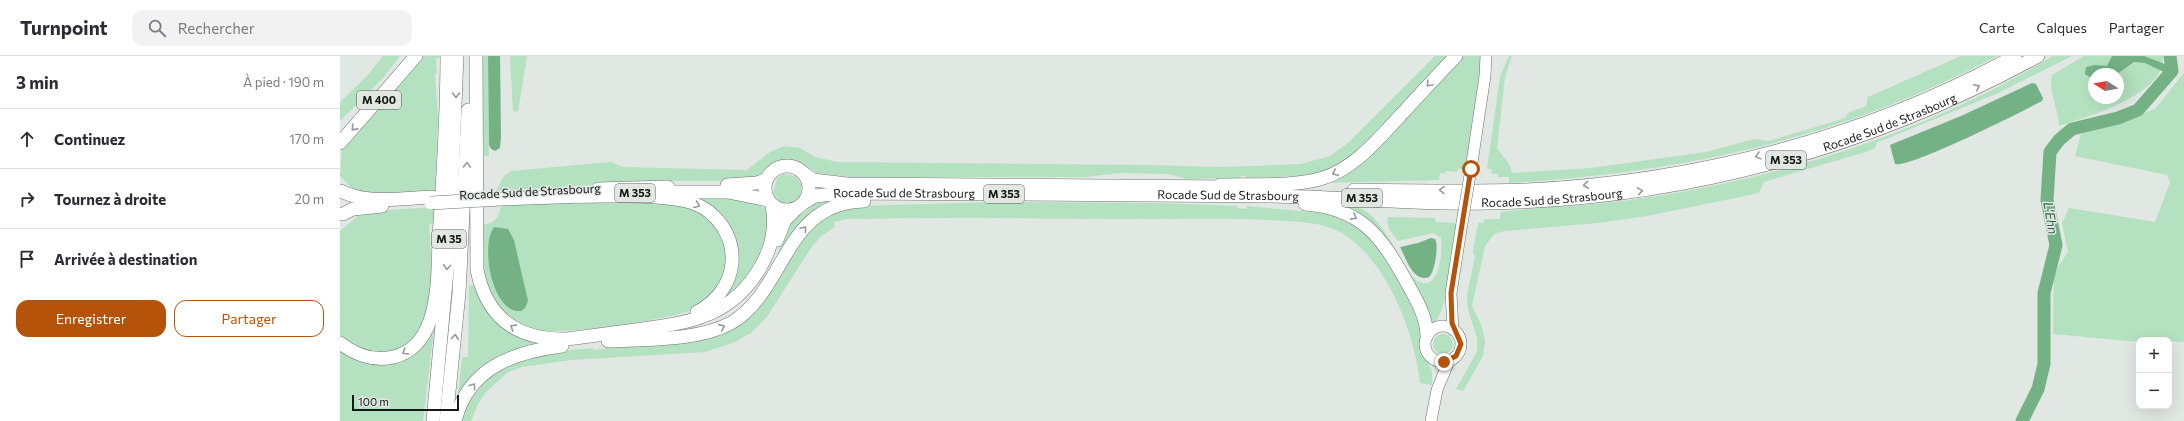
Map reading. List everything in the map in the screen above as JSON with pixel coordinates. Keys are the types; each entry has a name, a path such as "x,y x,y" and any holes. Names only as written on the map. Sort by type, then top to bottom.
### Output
{"highway":[{"name":"M 400","path":"340,143 416,56"},
{"path":"340,343 357,354 366,357 375,359 391,357 407,351 415,344 422,337 431,319 438,261 447,56"},
{"name":"M 35","path":"433,421 449,250 457,56"},
{"name":"M 35","path":"446,421 464,211 469,56"},
{"path":"456,421 462,402 472,386 482,375 498,363 528,351 688,328 714,319 733,308 753,289 760,279 773,254 785,220 800,206 809,191 808,179 805,174 796,168 783,166 771,173 765,186 774,223 768,249 756,275 738,296 714,312 694,320 566,339 537,337 523,333 507,323 493,311 485,298 480,285 477,255 478,188 476,56"},
{"path":"1206,191 1305,182 1322,179 1336,173 1347,167 1370,148 1456,56"},
{"name":"Rocade Sud de Strasbourg","path":"800,206 815,196 828,194 964,194 1255,189 1526,190 1634,180 1694,171 1776,152 1855,127 1933,96 2015,56"},
{"name":"Rocade Sud de Strasbourg","path":"805,174 813,180 847,184 1206,191 1484,203 1578,198 1689,183 1772,164 1884,128 1968,92 2038,56"},
{"name":"Rocade Sud de Strasbourg","path":"341,216 353,209 432,200 629,187 739,185 757,183 767,179"},
{"path":"341,190 346,202 341,216"},
{"name":"Rocade Sud de Strasbourg","path":"341,190 349,195 365,198 432,200"},
{"name":"Rocade Sud de Strasbourg","path":"502,196 575,196 679,190 728,192 770,202"},
{"path":"1206,191 1320,206 1335,209 1361,221 1382,241 1432,331"},
{"path":"586,343 696,334 714,330 731,322 746,311 755,301 801,231 811,220 828,208 857,201 964,194"},
{"path":"575,196 663,199 693,203 717,218 728,238 732,252 730,272 721,293 710,304 693,314 619,332"},
{"path":"770,202 783,210 800,206"}],"main road":[{"path":"1453,330 1451,293 1485,76 1486,56"},
{"path":"1485,76 1491,56"},
{"path":"1437,390 1432,358 1426,348 1432,331 1451,293"},
{"path":"1432,331 1446,326 1459,336 1461,344 1456,356 1449,361 1440,362 1432,358"},
{"path":"1431,421 1437,390 1449,361"}],"shaded area":[{"path":"383,56 400,56 383,78 340,121 340,102 365,78"},
{"path":"421,56 443,56 443,58 436,58 437,73 435,74 438,118 435,194 385,195 355,191 340,176 342,148"},
{"path":"481,56 488,56 489,156 484,156"},
{"path":"488,56 500,56 501,137 500,148 495,151 491,149 489,145"},
{"path":"510,56 527,56 518,112 513,111"},
{"path":"1435,56 1452,56 1360,149 1335,167 1321,172 1301,176 1246,178 1246,176 1240,176 1239,178 1187,179 1167,174 1121,173 1085,177 850,177 817,173 802,163 787,159 771,164 758,177 725,181 654,181 496,191 504,176 511,171 611,162 623,167 747,170 770,152 784,146 800,148 815,157 837,162 1224,167 1301,164 1330,156 1348,143"},
{"path":"1459,56 1482,56 1465,169 1458,169 1457,172 1445,171 1445,174 1440,173 1439,180 1324,183 1336,177"},
{"path":"1509,56 1512,56 1505,77 1497,148 1509,164 1512,173 1591,168 1706,152 1754,139 1769,141 1845,118 1848,113 1866,106 1868,97 1961,56 1997,56 1939,85 1880,109 1820,130 1760,146 1699,160 1637,170 1574,178 1509,183 1509,177 1498,177 1498,174 1492,174 1491,169 1487,169 1500,77"},
{"path":"2053,56 2072,56 1996,94 1876,143 1875,148 1869,151 1764,182 1759,193 1647,216 1598,223 1504,231 1494,234 1485,246 1472,306 1482,327 1485,341 1483,356 1463,391 1456,389 1477,352 1477,337 1468,310 1467,295 1475,257 1473,252 1478,223 1483,223 1485,219 1500,219 1501,212 1586,205 1637,199 1691,190 1745,179 1799,165 1905,129 1956,107 2005,83"},
{"path":"2084,56 2163,56 2160,70 2152,82 2139,93 2124,101 2124,68 2088,68 2088,104 2118,104 2059,126 2059,120 2052,94 2052,75"},
{"path":"2112,56 2144,56 2170,66 2166,73 2145,63 2134,62 2124,69 2088,68 2088,76 2085,74 2086,67 2095,65 2107,66"},
{"path":"2184,73 2184,342 2172,341 2172,337 2136,337 2136,342 2053,334 2054,273 2068,252 2062,223 2069,208 2155,222 2170,182 2167,175 2075,156 2081,134 2155,109"},
{"path":"2032,83 2036,84 2043,98 2042,101 1943,149 1905,163 1895,164 1890,145 1961,116"},
{"path":"783,174 795,176 802,185 800,196 791,203 780,201 773,193 777,178"},
{"path":"694,199 736,199 748,201 765,209 769,216 763,252 745,283 714,306 735,254"},
{"path":"834,200 775,262 784,234 794,218 802,214 818,201"},
{"path":"561,202 673,205 685,206 696,210 710,219 719,231 722,238 725,246 727,261 724,276 716,290 704,302 691,310 680,314 641,322 572,330 542,331 522,325 512,320 496,304 487,283 483,248 483,225 496,219 501,205"},
{"path":"996,202 1158,203 1237,206 1237,208 1247,209 1247,206 1330,214 1354,224 1376,244 1393,270 1425,329 1421,349 1432,371 1432,385 1420,383 1412,342 1395,297 1383,276 1370,258 1355,242 1338,231 1325,226 1312,223 1239,219 847,219 834,222 835,227 820,237 811,248 766,318 751,333 735,342 705,352 571,360 522,367 508,372 486,392 478,404 471,421 461,421 471,401 483,384 497,372 514,363 551,353 701,339 723,333 805,233 829,214 858,206"},
{"path":"1344,206 1359,208 1372,216 1390,240 1412,276 1416,280 1424,283 1430,282 1435,277 1438,270 1441,252 1441,238 1433,233 1398,241 1388,227 1388,217 1435,218 1436,222 1457,223 1450,279 1446,295 1437,319 1430,326 1392,251"},
{"path":"435,207 434,224 429,224 431,286 429,302 425,317 418,330 403,346 387,353 366,350 350,343 340,335 340,231 358,216 390,210"},
{"path":"494,227 508,229 514,240 528,301 525,308 521,311 511,309 503,302 496,291 491,277 488,249 490,236"},
{"path":"1431,238 1435,239 1437,246 1435,264 1429,277 1423,278 1414,273 1400,247"},
{"path":"469,285 477,286 483,301 541,342 541,345 515,351 504,356 486,369 458,395 462,357 468,357"},
{"path":"436,311 423,421 340,421 340,348 403,357"},
{"path":"1439,334 1447,334 1453,340 1453,348 1447,354 1439,354 1433,348 1433,340"}],"waterway":[{"name":"L'Ehn","path":"2022,421 2038,389 2044,364 2044,293 2056,245 2047,200 2050,152 2059,140 2072,129 2118,118 2138,110 2172,71 2170,56"}],"route":[{"path":"1444,362 1453,359 1456,356 1461,344 1457,332 1453,330 1451,293 1471,169"}]}
